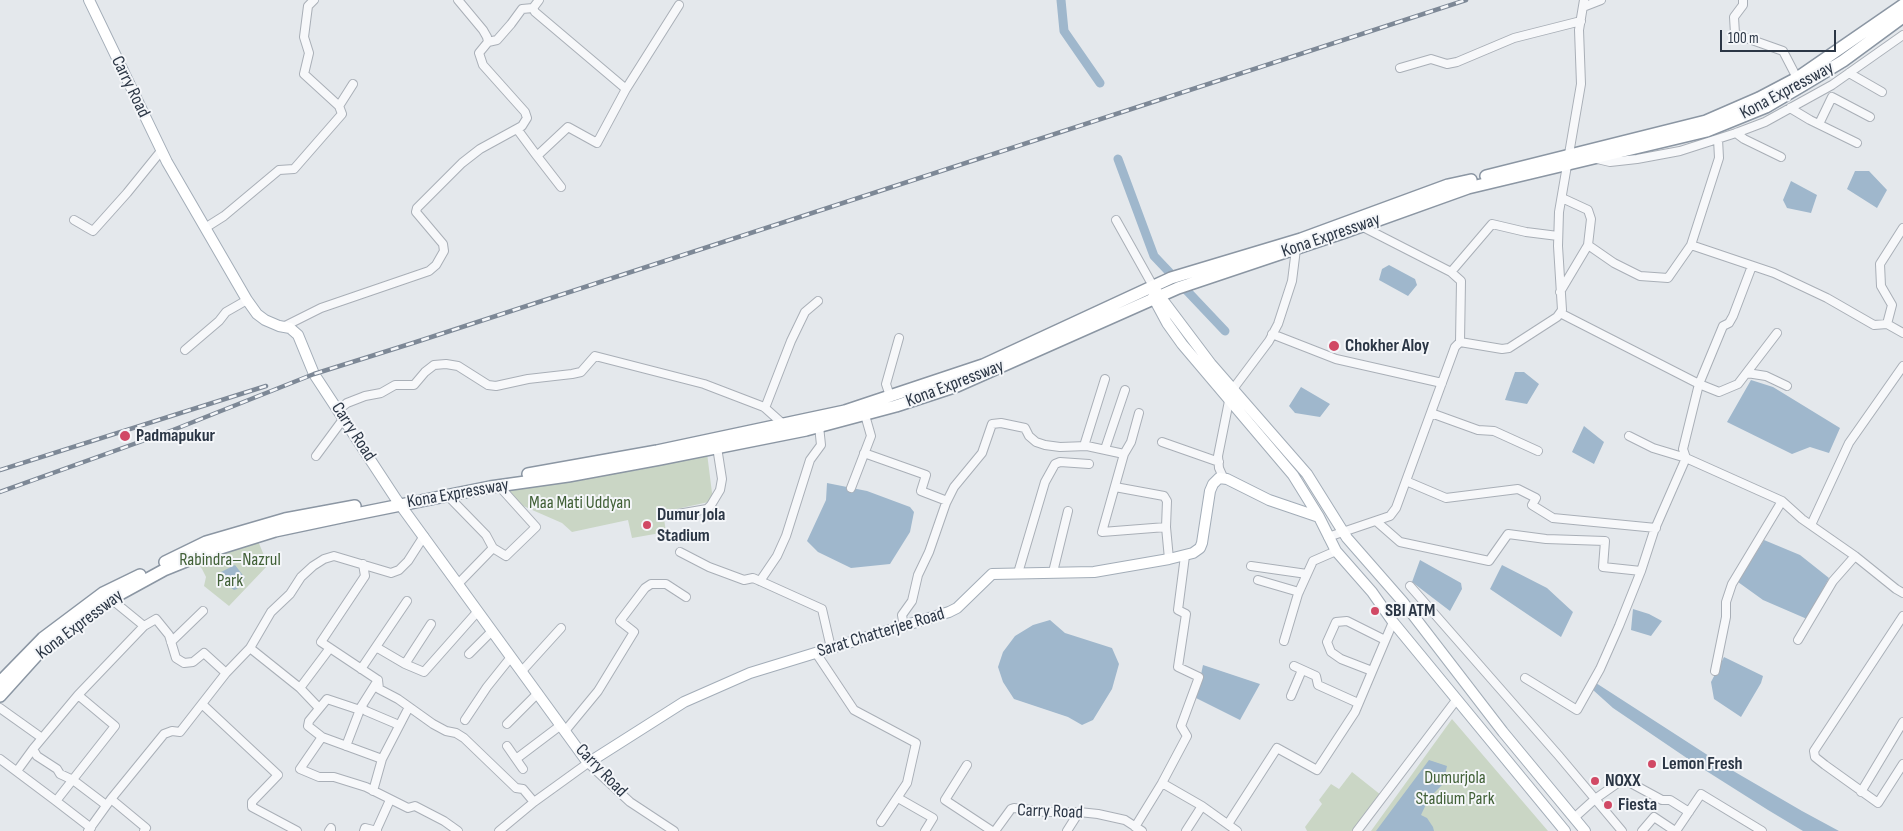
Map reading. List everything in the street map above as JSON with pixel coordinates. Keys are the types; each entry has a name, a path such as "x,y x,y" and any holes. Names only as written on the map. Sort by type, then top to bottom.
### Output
{"highway":[{"name":"Kona Expressway","path":"1196,276 1296,249 1468,188 1706,120 1759,98 1797,78 1903,5"},
{"name":"Kona Expressway","path":"0,682 43,638 103,593 206,542 285,519 398,501 657,451 845,411 983,365 1152,290 1301,239 1448,185 1568,160 1590,158 1707,131 1766,107 1842,61 1903,17"},
{"name":"Kona Expressway","path":"0,696 38,655 73,626 111,599 164,570 211,551 275,531 398,501 568,476 717,447 865,415 957,386 1152,290"}],"main road":[{"name":"Carry Road","path":"89,0 161,151 247,300 257,314 265,320 290,328 298,335 314,374 398,501 588,762"},
{"path":"1152,290 1211,364 1307,474 1342,532 1403,602 1503,732 1585,831"},
{"path":"1152,290 1168,323 1182,344 1293,475 1319,517 1336,551 1372,592 1393,622 1565,831"},
{"path":"1185,556 1200,548 1210,491 1216,480 1223,477 1270,500 1319,517"},
{"name":"Sarat Chatterjee Road","path":"588,762 684,702 750,674 949,612 957,608 992,574 1094,572 1185,556"}],"street":[{"path":"205,228 224,216 279,170 294,169 342,114 339,106 304,74 309,53 304,37 308,6 314,0"},
{"path":"458,0 483,30 488,42"},
{"path":"283,327 321,308 429,271 436,265 444,251 443,244 416,212 417,208 462,163 480,149 522,126 526,118 525,112 483,65 479,53 488,42 497,40 522,9 532,8 539,0"},
{"path":"1460,342 1502,349 1509,348 1520,342 1562,310 1558,236 1562,198 1581,84 1579,30 1583,3 1601,0"},
{"path":"1743,0 1743,5 1734,17 1735,34 1783,51 1797,78"},
{"path":"537,156 568,127 599,143 626,89 679,5"},
{"path":"532,8 626,89"},
{"path":"1400,68 1431,59 1447,64 1457,62 1514,38 1581,21"},
{"path":"1590,158 1610,162 1680,151 1765,122 1832,85 1903,35"},
{"path":"1849,73 1882,92"},
{"path":"339,106 353,84"},
{"path":"1819,124 1832,97 1870,117"},
{"path":"1790,108 1857,143"},
{"path":"517,129 561,187"},
{"path":"1736,133 1744,139 1781,157"},
{"path":"1588,245 1614,263 1640,276 1668,278 1691,245 1719,158 1718,139"},
{"path":"74,220 93,231 127,194 161,151"},
{"path":"1560,292 1588,245 1591,219 1588,210 1562,198"},
{"path":"1116,220 1152,290"},
{"path":"1451,272 1492,224 1526,232 1558,236"},
{"path":"1328,537 1390,516 1396,508 1455,347 1460,342 1461,281 1451,272 1361,226"},
{"path":"1887,324 1892,305 1881,286 1880,264 1903,228"},
{"path":"1691,245 1774,273 1827,298 1874,325 1887,324 1903,332"},
{"path":"1223,477 1218,456 1229,401 1233,389 1278,324 1290,288 1296,249"},
{"path":"1525,678 1576,710 1600,669 1686,458 1683,449 1699,384 1723,326 1729,323 1734,316 1752,266"},
{"path":"184,350 226,312 247,300"},
{"path":"765,408 791,340 805,312 818,301"},
{"path":"1560,313 1699,384 1719,392 1738,384 1777,334"},
{"path":"1272,334 1336,359 1442,384"},
{"path":"890,396 886,384 900,338"},
{"path":"316,456 347,403 365,396 381,393 395,385 414,385 434,365 446,364 458,366 488,385 496,386 528,378 581,372 594,356 704,384 765,408 783,424"},
{"path":"1811,525 1849,443 1903,366"},
{"path":"1747,373 1766,376 1787,386"},
{"path":"1084,446 1105,379"},
{"path":"1105,449 1125,390"},
{"path":"1139,413 1131,442 1124,454 1102,532 1166,528"},
{"path":"1431,413 1478,430 1494,431 1538,452"},
{"path":"851,488 871,436 865,415"},
{"path":"904,627 902,615 912,601 918,575 929,552 947,501 954,487 972,462 982,453 992,424 1001,423 1025,428 1029,436 1036,442 1045,445 1060,447 1084,446 1124,454"},
{"path":"760,580 777,556 786,536 810,460 821,445 819,426"},
{"path":"1629,436 1653,448 1686,458 1782,501 1811,525 1903,593"},
{"path":"1162,442 1219,462"},
{"path":"672,515 707,509 711,505 720,490 722,479 717,447"},
{"path":"864,453 926,475 921,491 947,501"},
{"path":"1018,573 1045,482 1055,464 1060,462 1090,464"},
{"path":"1406,481 1446,498 1518,489 1536,498 1532,506 1553,518 1656,528"},
{"path":"447,495 486,535 494,548 506,556 536,527 499,486"},
{"path":"1115,487 1164,496 1167,500 1166,528 1169,559"},
{"path":"1715,671 1726,617 1726,602 1732,584 1782,501"},
{"path":"1053,572 1068,510"},
{"path":"1376,521 1400,542 1489,561 1508,534 1546,540 1605,541 1603,567 1641,571"},
{"path":"0,759 56,801 89,829 164,734 172,731 180,732 226,674 250,648 271,612 290,594 301,577 313,566 324,559 334,556 391,573 399,570 408,561 424,536"},
{"path":"458,584 494,548"},
{"path":"1284,641 1299,592 1314,559 1322,558 1336,551"},
{"path":"680,552 744,580 753,578 760,580 822,609 831,648"},
{"path":"1139,829 1187,736 1181,726 1199,677 1178,667 1186,614 1178,610 1185,556"},
{"path":"1798,640 1833,581 1855,556"},
{"path":"363,564 365,576 320,642 378,680 379,689 446,732 456,733 464,738 516,788 523,789 534,802"},
{"path":"1251,566 1307,574"},
{"path":"1258,580 1299,592"},
{"path":"516,759 563,728 598,691 634,632 620,622 646,588 651,584 666,584 686,597"},
{"path":"1410,586 1622,831"},
{"path":"111,599 144,626"},
{"path":"362,669 407,601"},
{"path":"171,642 203,611"},
{"path":"376,647 404,664 424,672 478,611"},
{"path":"1903,616 1814,751 1815,756 1824,765 1878,803 1903,764"},
{"path":"17,771 78,694 144,626 156,619 169,635 176,658 184,663 193,662 204,653 226,674"},
{"path":"1372,671 1341,659 1331,652 1327,642 1336,622 1347,621 1385,640"},
{"path":"1228,824 1277,748 1316,770 1354,712 1393,622"},
{"path":"404,664 431,624"},
{"path":"522,671 561,628"},
{"path":"469,654 492,631"},
{"path":"250,648 300,688 319,708"},
{"path":"300,688 330,648"},
{"path":"816,653 854,710 916,743 907,783 881,822"},
{"path":"465,720 486,687 511,657"},
{"path":"1294,666 1316,676 1318,686 1358,702"},
{"path":"1291,696 1302,670"},
{"path":"346,746 360,708 378,680"},
{"path":"506,724 538,693"},
{"path":"56,801 115,726 78,694"},
{"path":"382,759 322,736 308,726 309,721 327,699 360,708 399,725"},
{"path":"1357,831 1457,699"},
{"path":"202,704 278,775 252,802 252,807 297,831"},
{"path":"373,791 382,759 409,707"},
{"path":"0,708 42,738"},
{"path":"1861,792 1903,722"},
{"path":"322,736 300,769 319,777 334,776 373,791 408,808 415,806 444,821 458,831"},
{"path":"506,746 523,768"},
{"path":"33,749 37,756 57,769 60,774 109,802 146,828 144,831"},
{"name":"Sarat Chatterjee Road","path":"499,831 588,762"},
{"name":"Carry Road","path":"588,762 630,802 674,831"},
{"path":"967,766 945,800 994,831"},
{"path":"1574,818 1595,799 1622,780 1662,800 1670,800 1689,812"},
{"path":"1162,783 1202,806 1237,831"},
{"path":"1642,831 1654,817 1676,831 1701,794 1762,831"},
{"path":"898,798 933,818 925,831"},
{"path":"364,831 366,828 376,831 390,800"},
{"path":"1186,831 1202,806"},
{"name":"Carry Road","path":"994,831 1011,809 1014,808 1045,812 1079,812 1125,820 1139,829"},
{"path":"1067,831 1079,812"}],"green space":[{"name":"Maa Mati Uddyan","path":"707,453 713,501 663,512 666,532 632,538 628,520 572,532 562,523 514,502 501,487 638,470"},
{"name":"Rabindra–Nazrul Park","path":"258,541 268,565 229,606 204,586 206,577 194,559"},
{"name":"Dumurjola Stadium Park","path":"1452,719 1548,831 1371,831"},
{"path":"1352,772 1381,795 1354,831 1307,831 1305,827 1322,804 1319,800 1331,784 1339,789"}],"water":[{"path":"1855,171 1869,171 1887,190 1877,208 1847,189"},
{"path":"1791,181 1817,195 1811,213 1787,208 1783,200"},
{"path":"1389,265 1415,279 1417,285 1408,296 1379,280 1382,269"},
{"path":"1515,372 1524,372 1539,384 1527,404 1505,400"},
{"path":"1751,380 1773,387 1840,428 1829,453 1810,447 1792,454 1727,422"},
{"path":"1301,387 1330,404 1320,417 1295,413 1289,406"},
{"path":"1584,426 1604,442 1594,464 1572,452"},
{"path":"827,483 867,491 910,507 914,512 910,532 890,564 851,568 818,552 807,541 826,500"},
{"path":"1764,540 1800,555 1829,578 1807,619 1763,600 1738,582"},
{"path":"1420,560 1461,583 1462,589 1450,611 1412,582"},
{"path":"235,565 245,578 237,589 234,590 217,577 217,574"},
{"path":"1502,565 1547,588 1573,612 1561,637 1490,589"},
{"path":"1633,609 1662,621 1651,636 1631,630"},
{"path":"1050,620 1065,633 1112,648 1119,664 1112,689 1093,720 1082,725 1068,717 1014,699 1003,682 998,667 1003,652 1015,636 1033,625"},
{"path":"1724,657 1763,676 1761,683 1741,717 1714,699 1711,682"},
{"path":"1203,665 1260,684 1240,720 1196,698"},
{"path":"1596,683 1723,765 1839,831 1803,831 1768,810 1613,708 1593,690"},
{"path":"1429,760 1447,766 1443,784 1429,798 1421,815 1427,818 1434,831 1376,831"}],"waterway":[{"path":"1061,0 1064,31 1100,83"},
{"path":"1118,159 1154,256 1225,331"}],"railway":[{"path":"0,492 173,430 314,374 1466,0"},
{"path":"0,470 266,386"}],"place":[{"name":"Chokher Aloy","path":"1334,346"},
{"name":"Padmapukur","path":"125,436"},
{"name":"Dumur Jola Stadium","path":"647,525"},
{"name":"SBI ATM","path":"1375,611"},
{"name":"Lemon Fresh","path":"1652,764"},
{"name":"NOXX","path":"1595,781"},
{"name":"Fiesta","path":"1608,805"}]}
